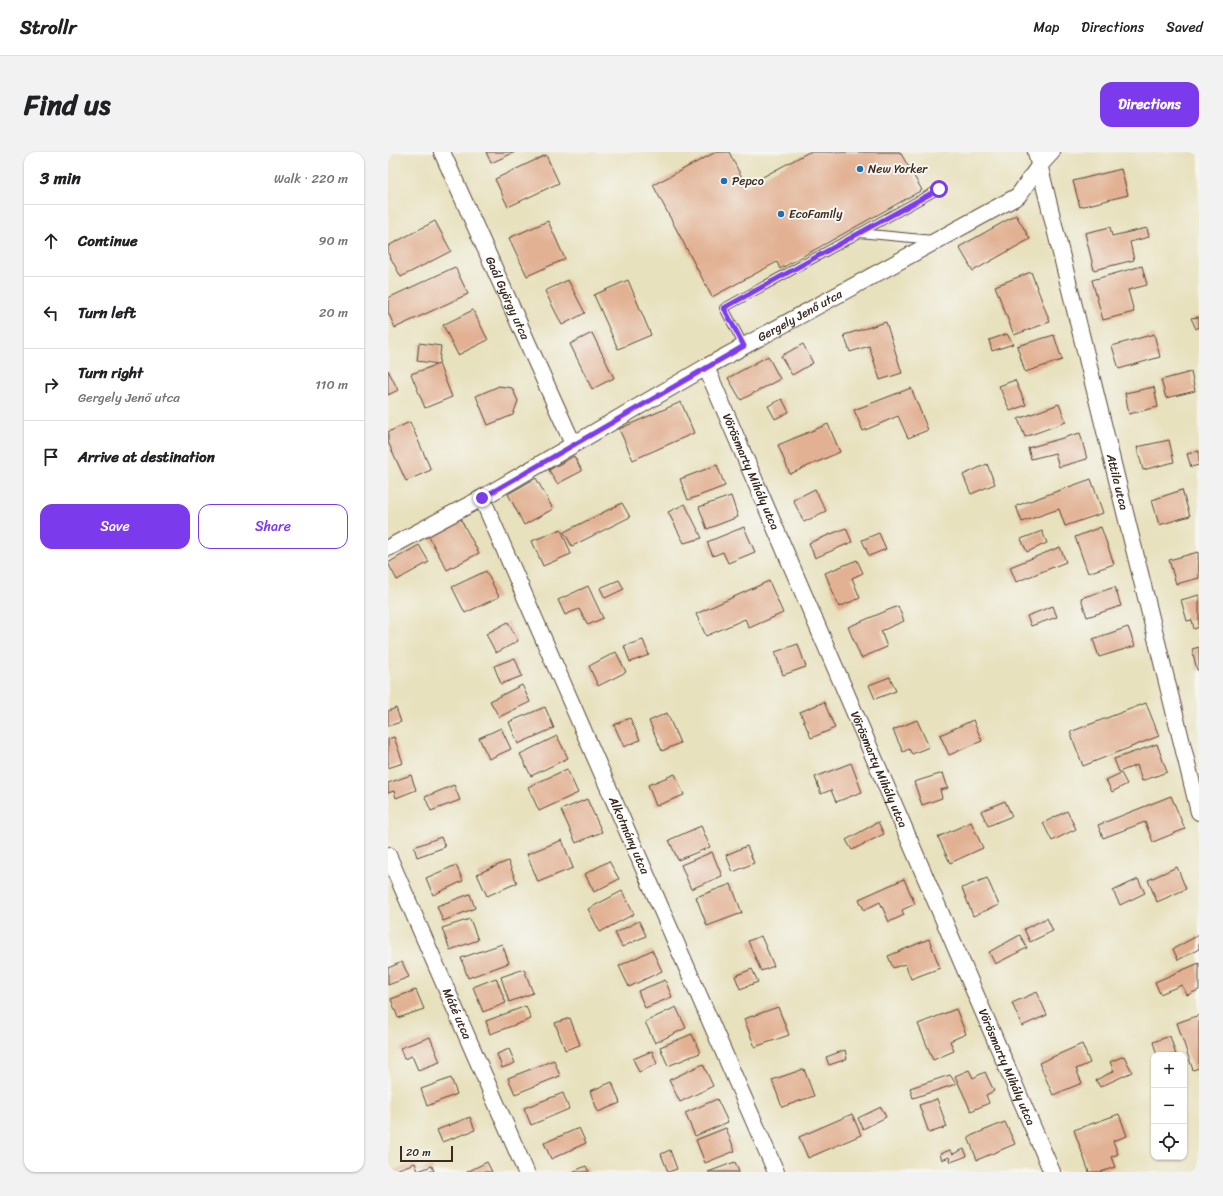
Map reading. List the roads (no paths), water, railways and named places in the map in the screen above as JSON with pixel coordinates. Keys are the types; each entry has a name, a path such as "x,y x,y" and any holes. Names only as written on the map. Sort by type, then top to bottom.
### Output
{"street":[{"name":"Gaál György utca","path":"442,152 573,444"},
{"name":"Gergely Jenő utca","path":"388,548 482,498 706,367 1018,196 1038,159 1052,152"},
{"name":"Attila utca","path":"1038,159 1199,812"},
{"name":"Vörösmarty Mihály utca","path":"706,367 1052,1172"},
{"name":"Alkotmány utca","path":"482,498 776,1172"},
{"name":"Máté utca","path":"388,855 526,1172"}],"lane":[{"path":"744,346 724,308 939,189"},
{"path":"859,233 937,240"}],"place":[{"name":"New Yorker","path":"860,169"},
{"name":"Pepco","path":"724,181"},
{"name":"EcoFamily","path":"781,214"}]}
